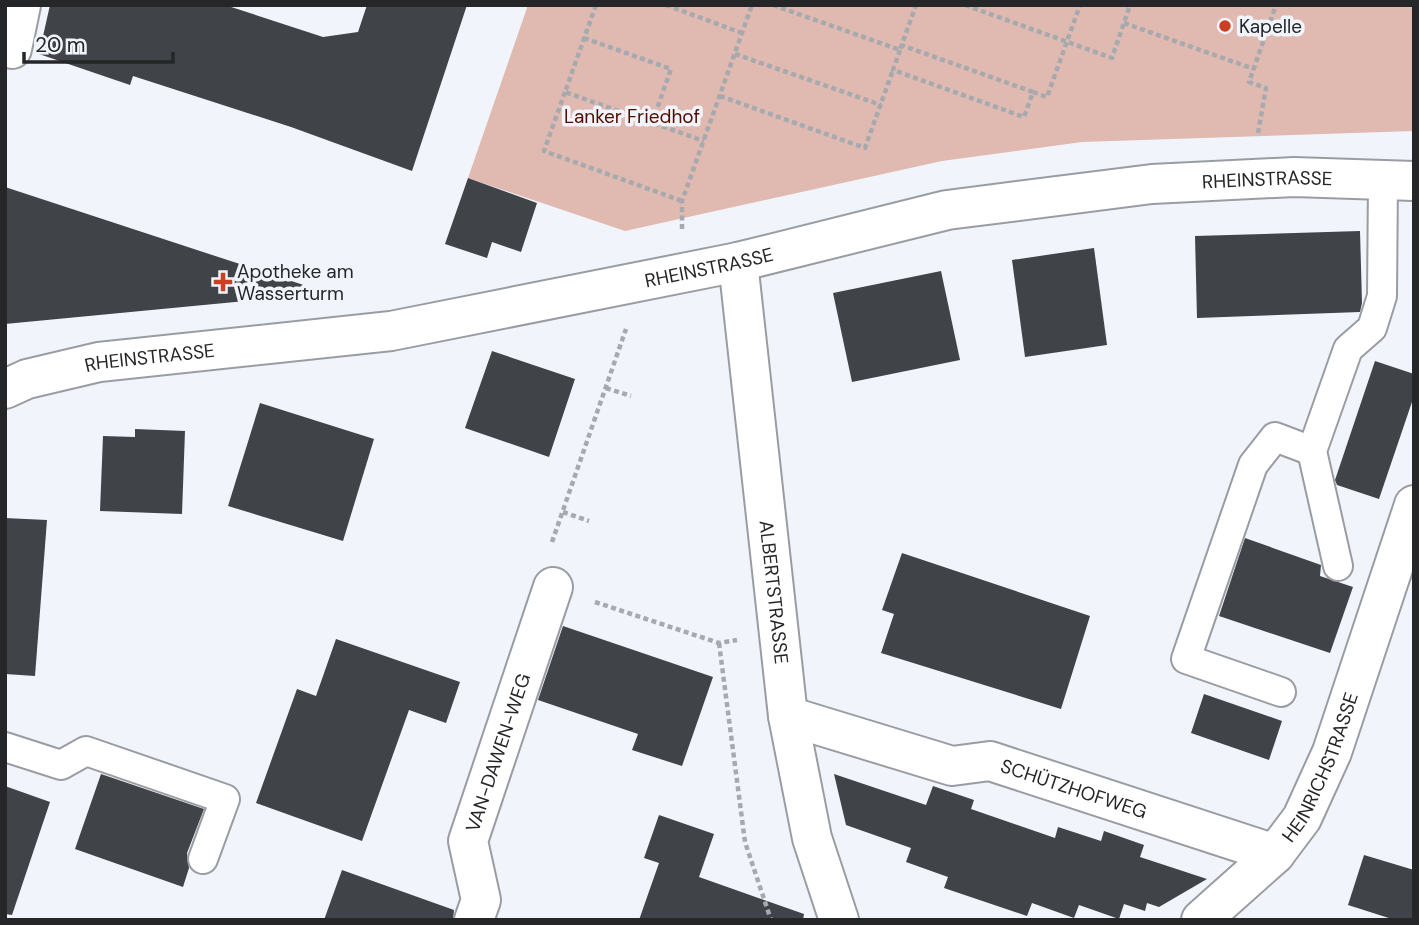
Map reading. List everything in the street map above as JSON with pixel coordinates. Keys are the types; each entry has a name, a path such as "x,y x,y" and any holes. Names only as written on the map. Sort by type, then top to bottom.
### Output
{"street":[{"path":"12,49 21,5"},
{"name":"RHEINSTRASSE","path":"5,389 27,379 99,362 391,331 738,262 947,210 1138,186 1294,177 1399,180"},
{"name":"ALBERTSTRASSE","path":"738,262 788,716 812,838 839,920"},
{"name":"HEINRICHSTRASSE","path":"1201,920 1275,854 1302,818 1400,587 1414,505"},
{"name":"VAN-DAWEN-WEG","path":"474,920 481,900 468,841 553,587"},
{"name":"SCHÜTZHOFWEG","path":"788,716 952,766 990,761 1275,854"}],"lane":[{"path":"1338,566 1312,451 1348,349 1372,328 1382,296 1399,180"},
{"path":"1281,692 1186,659 1253,465 1275,437 1312,451"},
{"path":"5,747 61,765 86,751 225,799 203,859"}],"path":[{"path":"596,5 544,151 682,201"},
{"path":"666,5 742,33"},
{"path":"680,221 682,201 752,5"},
{"path":"773,5 1047,97 1080,5"},
{"path":"720,96 865,148 916,5"},
{"path":"965,5 1112,58 1130,5"},
{"path":"1257,135 1266,88 1249,82 1276,5"},
{"path":"1124,23 1254,69"},
{"path":"584,38 671,69 652,123"},
{"path":"734,54 880,105"},
{"path":"893,71 1024,117 1033,92"},
{"path":"565,93 704,141"},
{"path":"642,282 544,566 553,587 719,643 778,631"},
{"path":"606,387 631,396"},
{"path":"563,512 589,521"},
{"path":"719,643 746,842 771,920"}],"green space":[{"name":"Lanker Friedhof","path":"528,5 1414,5 1414,131 1082,142 942,161 625,231 468,178"}],"building":[{"path":"50,5 225,5 323,37 358,32 367,5 467,5 412,171 291,127 133,76 130,85 39,54"},
{"path":"468,178 537,203 521,252 492,242 487,258 445,244"},
{"path":"5,187 328,293 5,324"},
{"path":"1360,231 1360,312 1197,318 1195,236"},
{"path":"1094,248 1107,345 1025,357 1012,260"},
{"path":"941,271 960,360 852,382 833,293"},
{"path":"492,351 575,379 549,457 465,428"},
{"path":"1375,361 1414,374 1414,396 1379,499 1337,485 1335,480"},
{"path":"260,403 374,439 343,541 228,506"},
{"path":"135,429 185,431 182,514 100,511 103,436 135,437"},
{"path":"5,518 47,520 35,676 5,674"},
{"path":"1245,538 1321,565 1320,576 1353,587 1330,653 1219,616"},
{"path":"902,553 1090,616 1061,709 881,653 894,614 882,610"},
{"path":"563,626 713,677 682,766 632,750 638,734 538,700"},
{"path":"336,639 460,682 446,723 409,710 362,841 256,803 297,689 316,696"},
{"path":"1204,694 1282,721 1269,760 1191,733"},
{"path":"101,774 204,809 187,853 189,868 183,887 75,849"},
{"path":"834,774 926,805 933,786 974,800 971,809 1055,838 1058,827 1101,841 1104,831 1144,845 1140,857 1207,879 1159,907 1147,903 1145,911 1124,904 1119,919 1079,905 1074,918 1032,903 1027,916 944,888 948,877 906,862 911,848 846,825"},
{"path":"5,786 50,802 12,915 5,914"},
{"path":"659,815 714,834 699,877 804,914 803,920 639,920 659,863 644,858"},
{"path":"1364,855 1414,870 1414,920 1395,920 1348,905"},
{"path":"342,870 454,910 453,920 324,920"}],"place":[{"name":"Kapelle","path":"1225,26"},
{"name":"Apotheke am Wasserturm","path":"223,282"}]}
